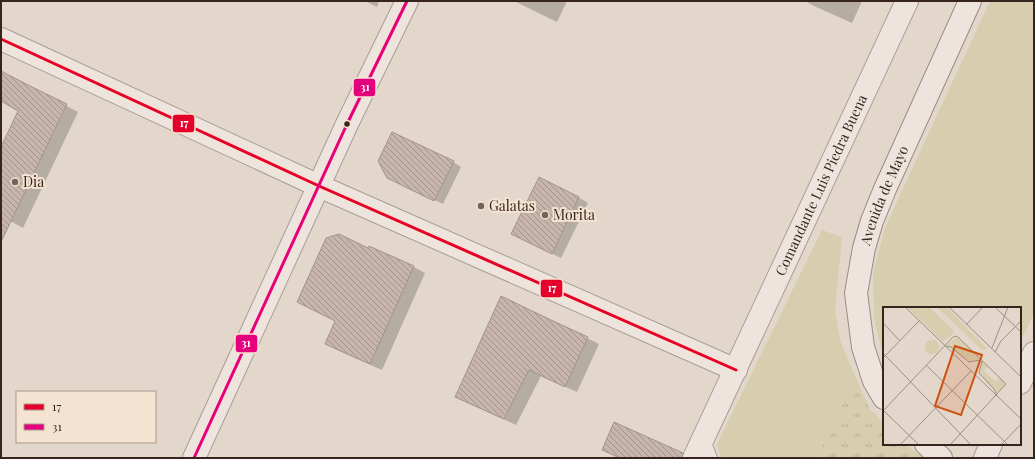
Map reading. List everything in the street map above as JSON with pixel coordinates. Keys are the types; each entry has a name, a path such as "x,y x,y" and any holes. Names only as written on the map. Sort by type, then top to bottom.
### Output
{"street":[{"path":"194,458 319,186 407,1"},
{"name":"Comandante Luis Piedra Buena","path":"694,458 907,1"},
{"name":"Avenida de Mayo","path":"883,396 874,381 864,347 856,293 864,248 872,221 885,188 970,1"},
{"path":"1,39 319,186 736,370"},
{"path":"1021,381 1034,353"},
{"path":"927,445 941,458"},
{"path":"985,458 991,445"}],"lane":[{"path":"703,438 711,458"}],"green space":[{"path":"990,1 1034,1 1034,313 1021,341 1021,307 883,307 883,354 874,319 873,273 884,231"},
{"path":"822,230 842,237 835,311 841,343 855,376 817,458 721,458 717,444"},
{"path":"855,376 870,409 883,422 883,445 906,445 924,458 817,458"}],"building":[{"name":"Dia","path":"1,71 67,104 1,242 1,147 18,111 1,101"},
{"path":"392,132 454,161 434,201 387,178 378,161"},
{"name":"Morita","path":"539,177 579,197 552,254 511,234"},
{"path":"339,234 368,248 369,246 414,266 370,364 325,344 335,321 297,302 326,238"},
{"path":"501,296 588,337 565,387 529,370 504,419 455,397"},
{"path":"614,422 683,453 682,458 620,458 602,450"}],"transit line":[{"name":"31","path":"194,458 347,124 407,1"},
{"name":"17","path":"1,39 319,186 736,370"}],"place":[{"name":"Dia","path":"15,182"},
{"name":"Galatas","path":"481,206"},
{"name":"Morita","path":"545,215"}]}
